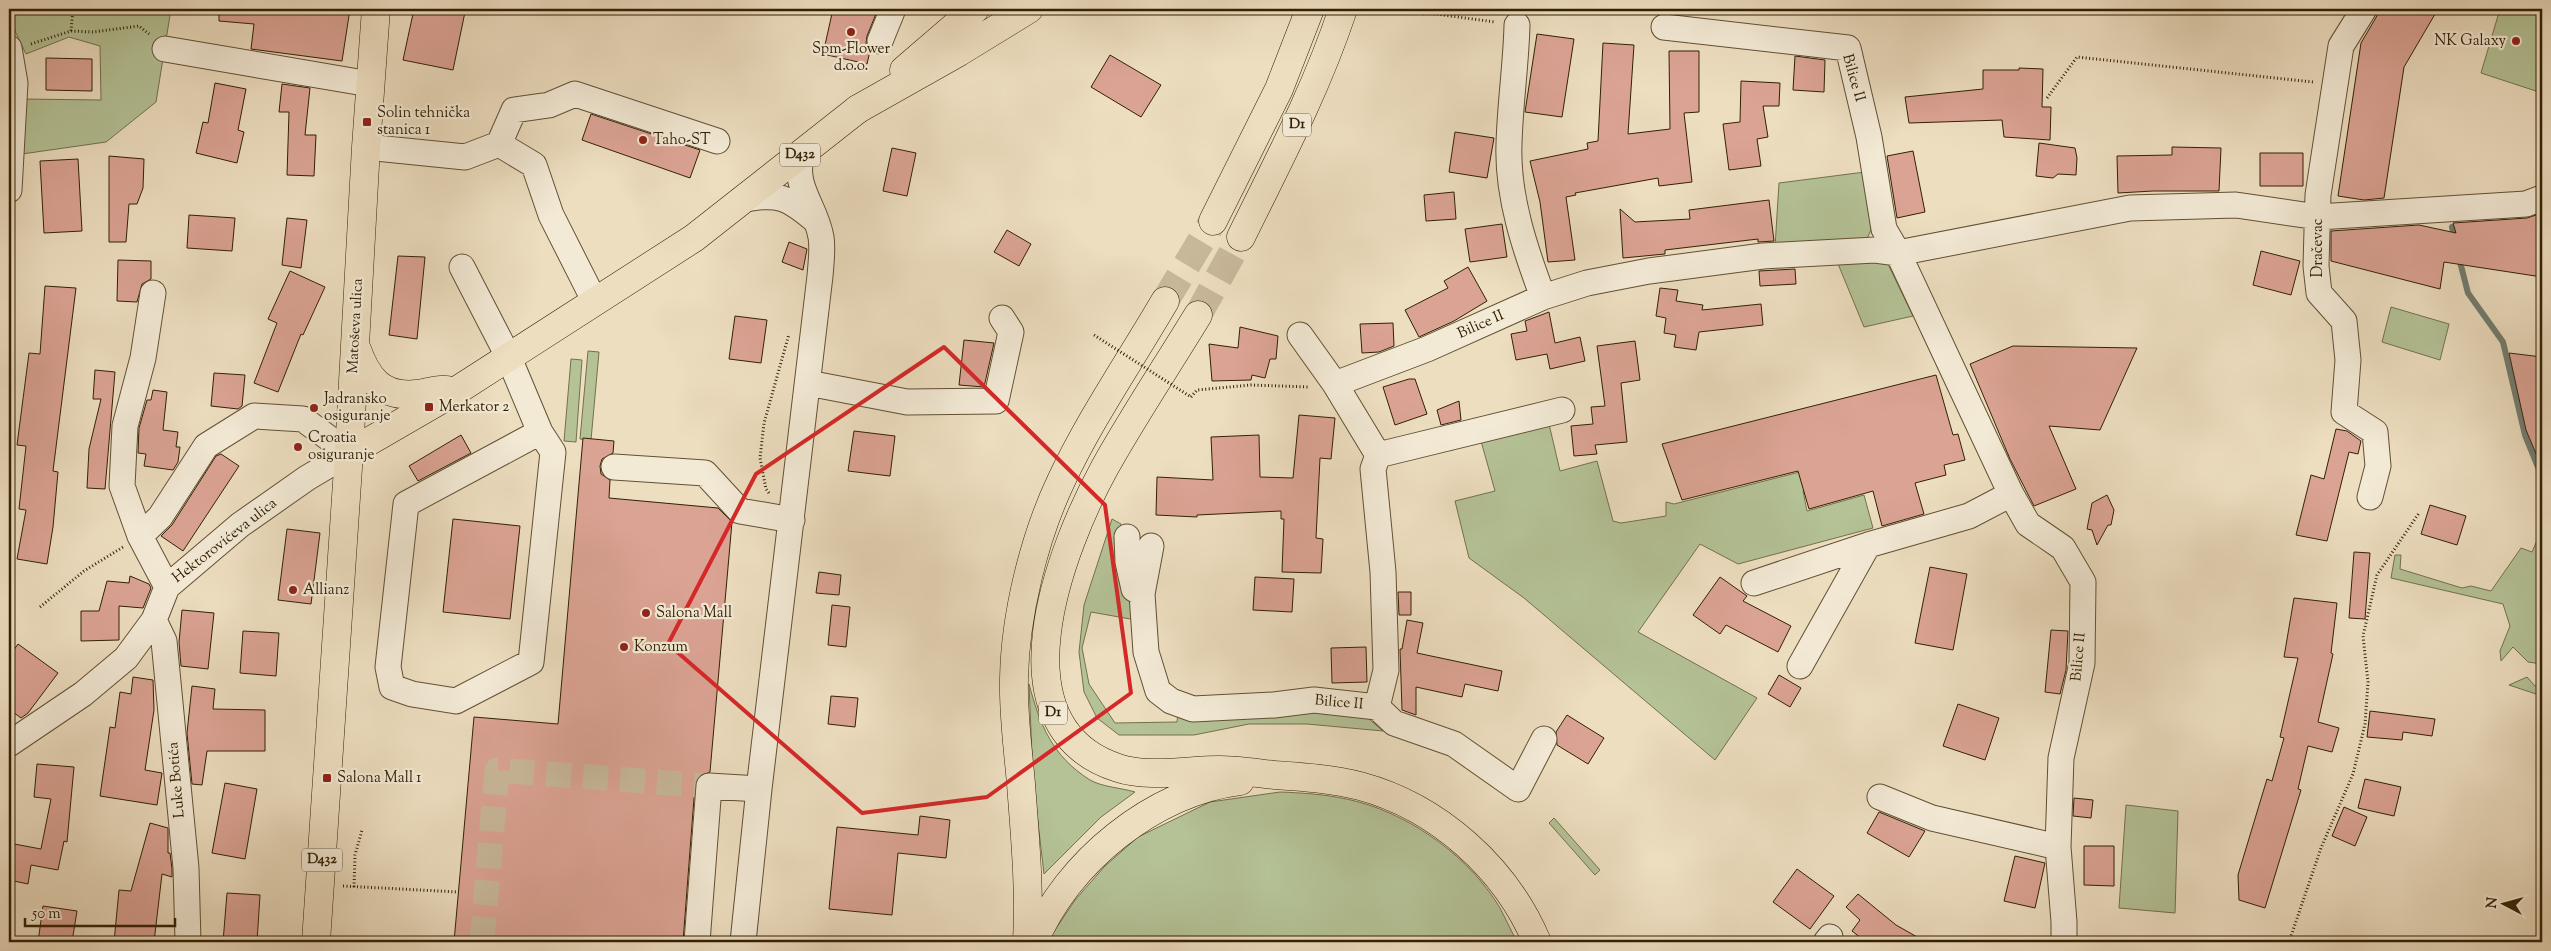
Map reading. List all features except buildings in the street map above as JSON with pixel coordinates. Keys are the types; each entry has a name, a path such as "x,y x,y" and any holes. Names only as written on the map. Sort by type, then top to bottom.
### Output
{"main road":[{"name":"Matoševa ulica","path":"316,942 349,453 366,147 376,9"},
{"path":"858,109 975,9"},
{"path":"858,109 959,52 1029,9"},
{"path":"1264,120 1290,9"},
{"name":"D1","path":"1213,221 1264,120 1310,9"},
{"name":"D1","path":"1241,237 1296,126 1333,40 1343,9"},
{"name":"D432","path":"349,453 509,358 694,238 858,109"},
{"path":"1027,942 1026,849 1014,713 1014,676 1022,606 1046,519 1060,483 1078,447 1165,301"},
{"name":"D1","path":"1198,315 1105,468 1079,522 1064,561 1052,608 1046,650 1045,682 1052,711 1069,737 1093,758 1120,769 1157,772 1221,770 1324,778 1362,786 1397,799 1431,817 1461,840 1488,866 1512,896 1537,942"},
{"path":"355,344 364,371 374,382 386,390 400,395 418,394 440,389 456,391"},
{"path":"1034,942 1042,922 1061,893 1108,842 1162,806 1222,783 1286,776"}],"street":[{"path":"880,41 893,9"},
{"name":"Dračevac","path":"2364,9 2341,46 2318,195 2316,266 2319,293 2344,321 2348,360 2344,412 2375,432 2378,466 2370,497"},
{"path":"1517,25 1508,145 1515,205 1528,258 1543,297"},
{"name":"Bilice II","path":"1664,27 1848,48 1869,137 1884,229 1898,254 2010,494 2028,524 2064,548 2083,582 2082,664 2061,758 2058,847 2064,942"},
{"path":"9,190 15,84 10,49"},
{"path":"165,49 370,84"},
{"path":"366,147 466,157 499,144 514,110 549,105 576,94 717,141"},
{"path":"499,144 534,165 551,215 595,302"},
{"path":"743,942 821,255 821,237 808,198 800,183 798,167 802,153"},
{"path":"741,200 765,195 782,198 796,203 816,221"},
{"name":"Bilice II","path":"1335,384 1426,350 1543,297 1587,283 1649,271 1763,256 1875,250 1898,254 2130,208 2236,205 2318,217 2526,204 2542,198"},
{"path":"462,267 509,358 540,432 553,452 531,662 456,701 412,694 392,687 388,667 406,504 540,432"},
{"path":"153,294 143,358 125,426 122,486 140,536 167,587"},
{"path":"808,382 908,402 996,401 1011,332 1002,318"},
{"path":"1300,335 1335,384 1378,455 1562,410"},
{"path":"140,536 160,517 206,446 254,416 303,419 349,453"},
{"name":"Hektorovićeva ulica","path":"9,744 83,694 126,658 154,620 167,587 240,525 307,478 349,453"},
{"name":"Bilice II","path":"1151,546 1142,594 1146,652 1152,677 1158,691 1171,701 1193,709 1274,705 1314,700 1377,707 1386,670 1383,572 1373,469 1378,455"},
{"path":"614,467 704,473 740,512 792,520"},
{"path":"1754,582 1868,545 1969,516 2010,494"},
{"name":"Bilice II","path":"1128,537 1128,562 1134,589 1142,594"},
{"path":"1800,666 1868,545"},
{"name":"Luke Botića","path":"154,620 164,641 186,868 188,942"},
{"path":"1377,707 1394,723 1454,744 1518,788 1544,739"},
{"path":"697,942 709,786 759,789"},
{"path":"1880,797 1932,818 2058,847"}],"path":[{"path":"70,31 73,9"},
{"path":"1394,9 1396,14 1436,14 1517,25"},
{"path":"10,49 42,42 70,31 92,32 139,26 150,34 152,46 165,49"},
{"path":"2046,98 2077,56 2336,84"},
{"path":"791,327 764,423 760,458 766,489 792,520"},
{"path":"1094,335 1191,396 1197,390 1251,385 1320,387 1335,384"},
{"path":"2289,942 2321,848 2355,766 2365,724 2368,682 2363,636 2378,575 2419,513"},
{"path":"40,607 84,571 140,536"},
{"path":"362,830 355,855 354,887 458,892"}],"highlighted area":[{"path":"944,347 1105,505 1131,693 987,797 862,813 668,644 756,474"}],"green space":[{"path":"12,9 171,9 156,102 106,142 22,154 23,99 101,100 100,46 69,37 26,54 15,31"},
{"name":"NK Galaxy","path":"2500,9 2542,9 2542,93 2481,73"},
{"path":"1865,172 1875,221 1866,241 1775,247 1779,183"},
{"path":"1885,258 1913,316 1864,327 1836,259"},
{"path":"2391,307 2449,324 2440,360 2382,342"},
{"path":"588,351 599,352 591,440 580,439"},
{"path":"571,359 582,360 576,442 564,441"},
{"path":"1549,424 1560,471 1597,461 1613,521 1621,523 1666,516 1666,502 1674,504 1843,461 1848,478 1803,491 1807,511 1864,495 1873,528 1738,564 1700,544 1638,632 1757,698 1715,760 1524,598 1469,558 1455,501 1495,491 1481,441"},
{"path":"1112,519 1121,524 1120,557 1136,620 1091,612 1082,648 1089,684 1115,723 1177,722 1178,713 1302,708 1362,713 1383,731 1307,724 1249,724 1194,735 1119,735 1097,718 1084,692 1079,652 1084,605"},
{"path":"2539,536 2542,536 2542,664 2528,662 2513,647 2501,661 2500,651 2510,626 2503,604 2391,578 2395,555 2401,555 2400,569 2462,588 2471,586 2491,591 2521,548 2532,552"},
{"path":"2527,677 2535,686 2542,686 2542,696 2509,685"},
{"path":"1029,684 1043,726 1049,738 1066,761 1090,780 1106,786 1135,792 1101,817 1044,874 1033,779"},
{"path":"1280,792 1320,795 1359,802 1380,809 1420,829 1457,857 1488,890 1500,908 1517,942 1047,942 1075,900 1105,866 1138,837 1210,802"},
{"path":"2126,805 2178,811 2175,913 2119,908"},
{"path":"1554,818 1600,870 1595,875 1549,823"}],"waterway":[{"path":"2452,227 2455,241"},
{"path":"2459,258 2468,293 2503,342 2525,435 2542,477"}],"tunnel":[{"path":"1165,301 1213,221"},
{"path":"1198,315 1241,237"},
{"path":"482,942 497,770 709,786"}],"place":[{"name":"Spm-Flower d.o.o.","path":"851,32"},
{"name":"NK Galaxy","path":"2516,41"},
{"name":"Solin tehnička stanica 1","path":"367,122"},
{"name":"Taho-ST","path":"643,140"},
{"name":"Merkator 2","path":"429,407"},
{"name":"Jadransko osiguranje","path":"314,408"},
{"name":"Croatia osiguranje","path":"298,447"},
{"name":"Allianz","path":"293,590"},
{"name":"Salona Mall","path":"646,613"},
{"name":"Konzum","path":"624,647"},
{"name":"Salona Mall 1","path":"327,778"}]}
